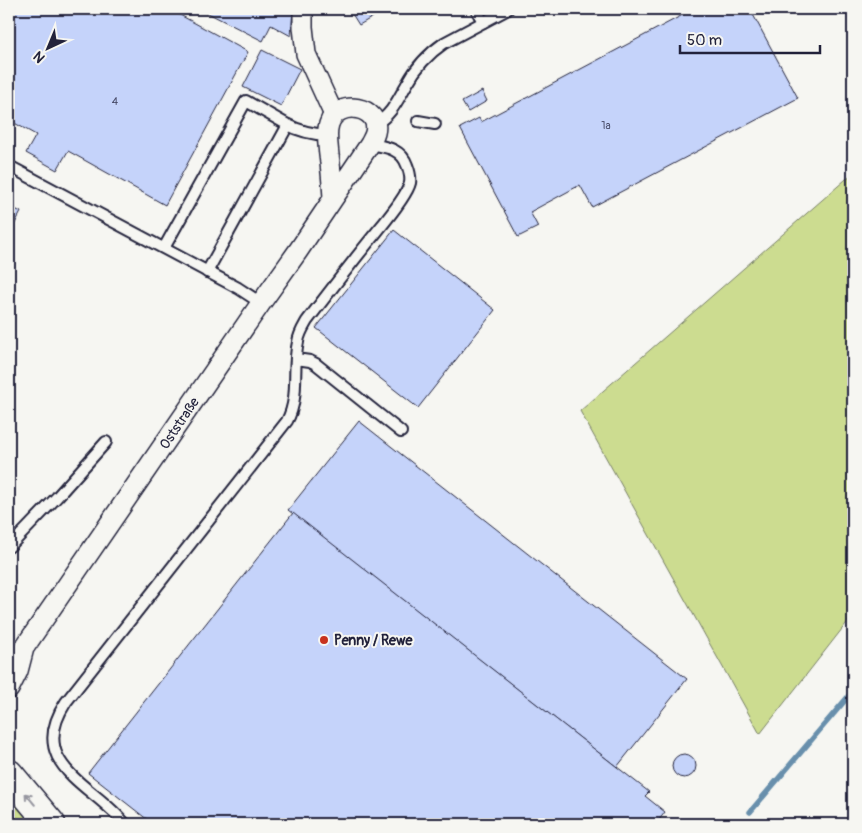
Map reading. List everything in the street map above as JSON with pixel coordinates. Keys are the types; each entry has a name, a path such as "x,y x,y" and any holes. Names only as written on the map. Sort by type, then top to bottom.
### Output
{"main road":[{"path":"9,774 51,824"}],"street":[{"path":"303,9 306,54 334,115"},
{"path":"333,197 328,135 329,124 334,115 342,109 362,109 371,115 376,124"},
{"name":"Oststraße","path":"9,689 18,671 16,652 298,251 370,144 375,133 376,124"}],"lane":[{"path":"476,9 483,22"},
{"path":"376,124 384,120 389,114 415,71 434,50 508,9"},
{"path":"164,248 246,102 302,132 328,135"},
{"path":"418,122 435,124"},
{"path":"207,272 288,125"},
{"path":"125,824 109,807 71,776 59,760 53,738 60,710 292,412 297,344 300,333 307,321 389,216 410,184 410,170 405,158 389,147 370,144"},
{"path":"9,166 238,288 261,303"},
{"path":"296,359 316,364 400,432"},
{"path":"9,547 58,497 106,442"}],"green space":[{"path":"853,173 853,615 760,734 580,411"},
{"path":"9,792 35,824 20,824 9,812"}],"building":[{"path":"9,9 169,9 248,52 165,205 68,151 57,170 26,153 36,135 9,120"},
{"path":"200,9 293,9 291,36 271,25 263,41"},
{"path":"349,9 369,9 373,17 359,25"},
{"path":"694,9 750,9 798,98 592,207 580,185 530,212 538,227 518,237 460,128 479,118 481,122"},
{"path":"262,50 300,69 281,106 243,87"},
{"path":"482,91 487,101 468,112 462,102"},
{"path":"9,206 21,212 9,235"},
{"path":"394,230 495,310 418,408 316,328"},
{"path":"359,421 687,679 617,767 288,510"},
{"name":"Penny / Rewe","path":"293,513 649,792 645,796 665,812 656,824 153,824 88,773"},
{"path":"684,754 693,757 696,766 693,775 684,778 675,775 672,766 675,757"}],"waterway":[{"path":"750,812 853,691"}],"place":[{"name":"Penny / Rewe","path":"324,640"}]}
